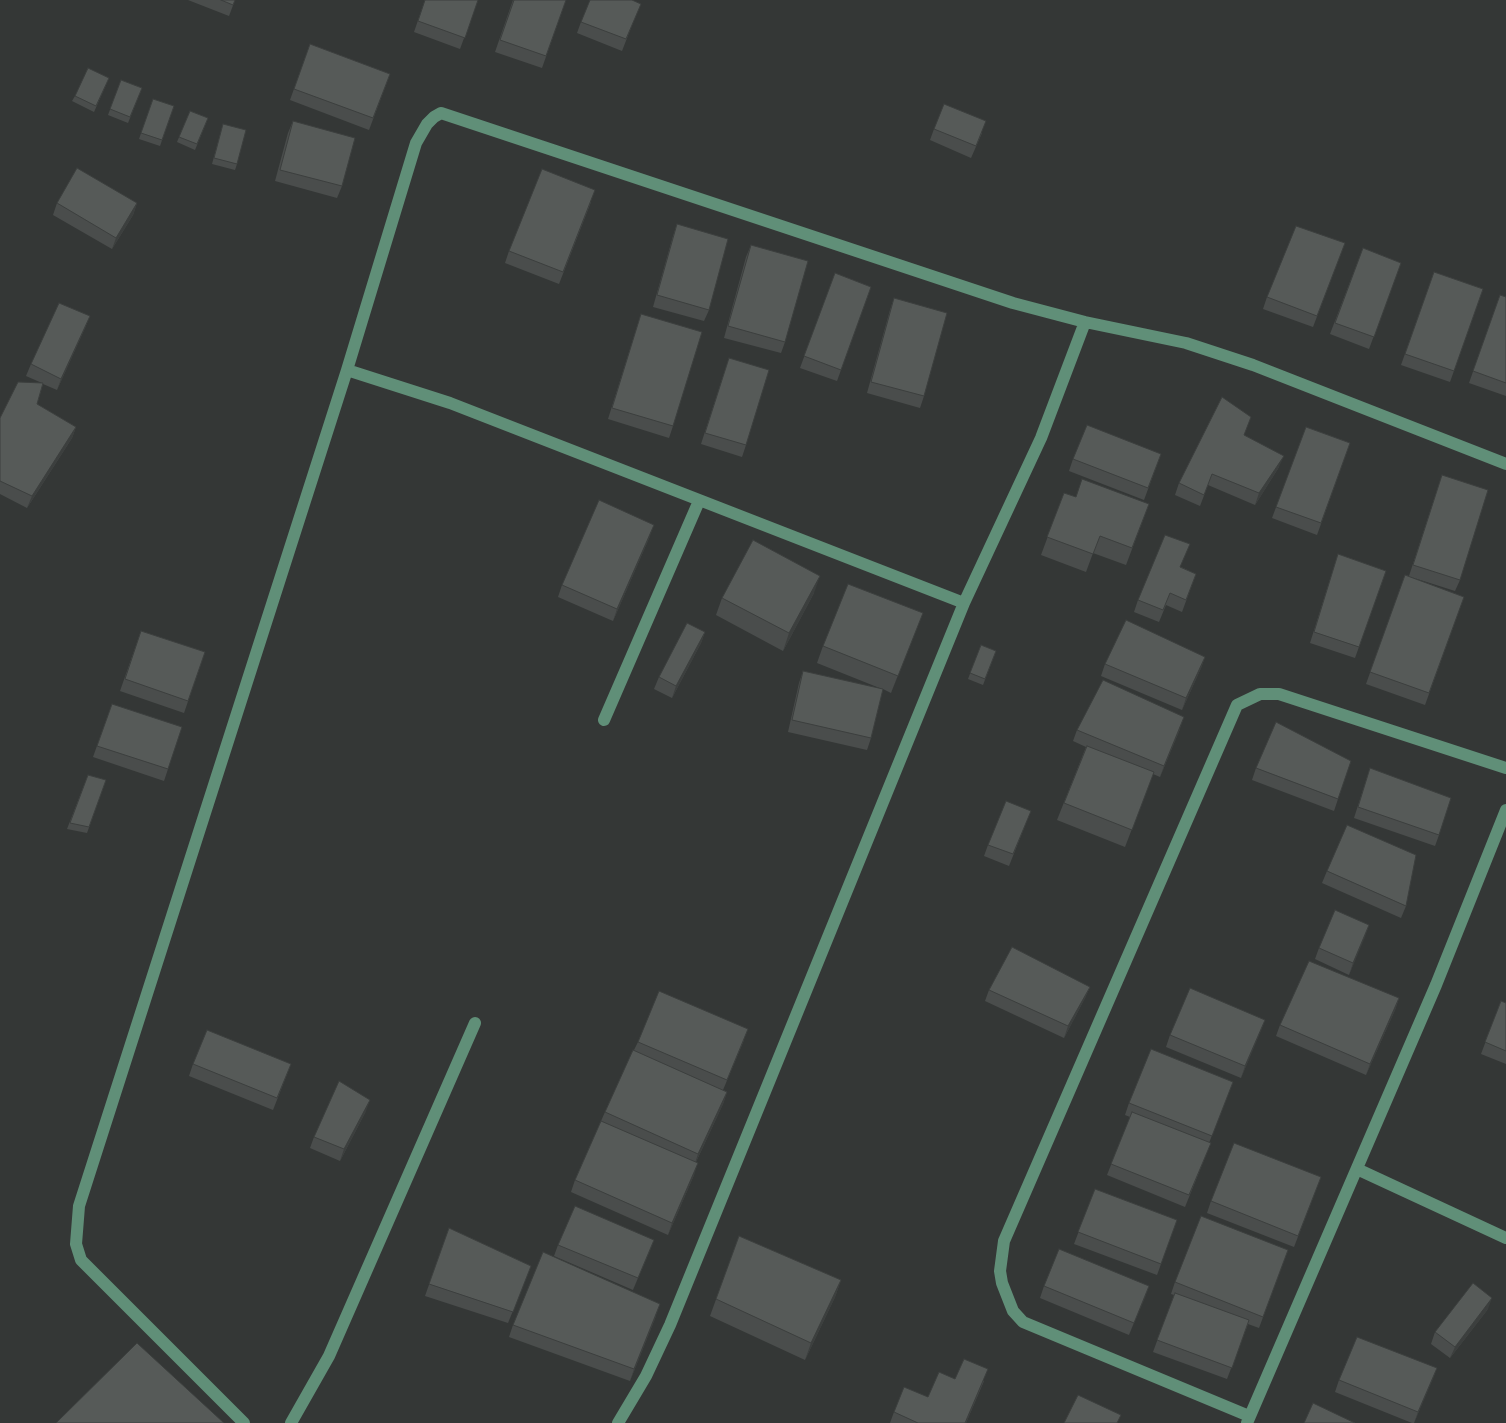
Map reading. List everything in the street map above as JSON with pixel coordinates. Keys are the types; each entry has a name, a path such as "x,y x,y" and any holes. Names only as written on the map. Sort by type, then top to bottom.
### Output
{"street":[{"path":"244,1423 81,1260 76,1244 78,1206 347,370 416,144 430,120 441,114 1013,303 1085,322 1186,343 1253,365 1506,464"},
{"path":"618,1423 646,1376 670,1324 964,602 1040,438 1085,322"},
{"path":"347,370 450,404 964,602"},
{"path":"604,720 700,501"},
{"path":"1506,768 1279,694 1260,694 1237,705 1004,1241 1000,1271 1002,1284 1013,1311 1023,1322 1248,1420 1436,985 1506,810"},
{"path":"292,1423 329,1356 475,1023"},
{"path":"1357,1169 1506,1238"}],"building":[{"path":"221,0 235,0 233,5"},
{"path":"425,0 478,0 465,38 418,21"},
{"path":"514,0 566,0 546,56 500,40"},
{"path":"590,0 632,0 641,4 626,39 581,22"},
{"path":"310,44 390,74 373,118 294,89"},
{"path":"88,68 109,78 96,106 75,96"},
{"path":"121,80 142,88 130,117 110,109"},
{"path":"153,99 174,106 162,140 141,133"},
{"path":"944,104 986,121 976,146 934,129"},
{"path":"190,111 208,118 197,144 179,137"},
{"path":"293,121 355,138 342,186 280,170"},
{"path":"223,124 246,130 237,164 214,158"},
{"path":"77,168 137,203 116,238 57,203"},
{"path":"542,169 595,190 563,272 509,251"},
{"path":"677,224 728,239 709,310 657,295"},
{"path":"1296,226 1345,243 1317,316 1267,297"},
{"path":"751,245 808,261 785,342 728,326"},
{"path":"1363,248 1401,263 1374,337 1335,323"},
{"path":"1434,272 1483,289 1454,371 1405,354"},
{"path":"835,273 871,287 841,370 804,356"},
{"path":"1500,295 1506,297 1506,383 1473,371"},
{"path":"894,298 947,313 924,396 871,382"},
{"path":"59,303 90,316 61,379 31,364"},
{"path":"641,314 702,332 673,426 612,408"},
{"path":"729,358 769,370 746,445 705,433"},
{"path":"18,382 43,383 37,404 76,427 32,496 0,481 0,418"},
{"path":"1222,397 1251,417 1244,435 1284,456 1259,493 1212,474 1204,495 1179,483"},
{"path":"1087,425 1161,454 1148,488 1073,459"},
{"path":"1306,427 1350,443 1321,523 1276,507"},
{"path":"1442,475 1488,490 1460,580 1413,565"},
{"path":"1082,479 1149,504 1132,548 1100,536 1093,554 1047,537 1064,493 1076,497"},
{"path":"599,500 654,525 617,609 562,585"},
{"path":"1165,535 1190,544 1180,567 1196,574 1186,600 1170,593 1163,610 1138,600"},
{"path":"753,540 820,576 789,633 722,598"},
{"path":"1338,554 1386,571 1359,647 1314,632"},
{"path":"1405,575 1464,597 1429,693 1370,672"},
{"path":"848,584 923,613 898,676 823,646"},
{"path":"1126,620 1205,657 1186,698 1105,664"},
{"path":"687,623 705,632 676,686 659,677"},
{"path":"141,631 205,652 188,701 125,679"},
{"path":"981,645 996,651 985,679 970,673"},
{"path":"803,671 883,689 871,738 792,720"},
{"path":"1103,680 1184,717 1164,766 1077,730"},
{"path":"112,704 182,727 168,769 97,746"},
{"path":"1276,722 1351,761 1338,799 1256,768"},
{"path":"1087,746 1154,772 1132,830 1064,803"},
{"path":"1370,768 1451,798 1439,835 1358,807"},
{"path":"88,775 106,780 89,827 70,823"},
{"path":"1006,801 1031,811 1013,854 988,845"},
{"path":"1347,825 1416,855 1406,906 1327,871"},
{"path":"1335,910 1369,925 1353,963 1319,948"},
{"path":"1012,947 1090,987 1068,1026 989,990"},
{"path":"1309,961 1399,998 1370,1064 1280,1025"},
{"path":"1190,988 1265,1020 1245,1066 1170,1035"},
{"path":"659,991 748,1029 727,1080 638,1042"},
{"path":"1501,1001 1506,1003 1506,1051 1485,1042"},
{"path":"207,1030 291,1064 277,1098 193,1064"},
{"path":"1151,1049 1233,1082 1212,1136 1129,1103"},
{"path":"633,1050 727,1092 698,1154 605,1112"},
{"path":"339,1081 370,1100 344,1149 314,1137"},
{"path":"1132,1112 1211,1143 1189,1195 1111,1164"},
{"path":"601,1121 698,1163 672,1223 575,1180"},
{"path":"1234,1143 1321,1177 1298,1236 1211,1201"},
{"path":"1095,1189 1177,1220 1161,1264 1078,1232"},
{"path":"575,1206 654,1240 638,1278 558,1245"},
{"path":"1201,1216 1288,1250 1263,1317 1175,1282"},
{"path":"449,1228 531,1266 513,1312 429,1284"},
{"path":"739,1236 841,1280 811,1343 716,1299"},
{"path":"1059,1249 1149,1286 1134,1323 1044,1286"},
{"path":"543,1252 660,1304 634,1369 513,1325"},
{"path":"1473,1283 1492,1298 1455,1347 1435,1332"},
{"path":"1175,1293 1249,1320 1232,1368 1157,1340"},
{"path":"1357,1337 1437,1368 1418,1412 1339,1380"},
{"path":"137,1343 224,1423 56,1423"},
{"path":"964,1359 988,1369 965,1423 918,1423 894,1412 904,1387 928,1397 939,1372 955,1379"},
{"path":"1078,1395 1121,1415 1117,1423 1064,1423"},
{"path":"1313,1403 1355,1423 1304,1423"}]}
